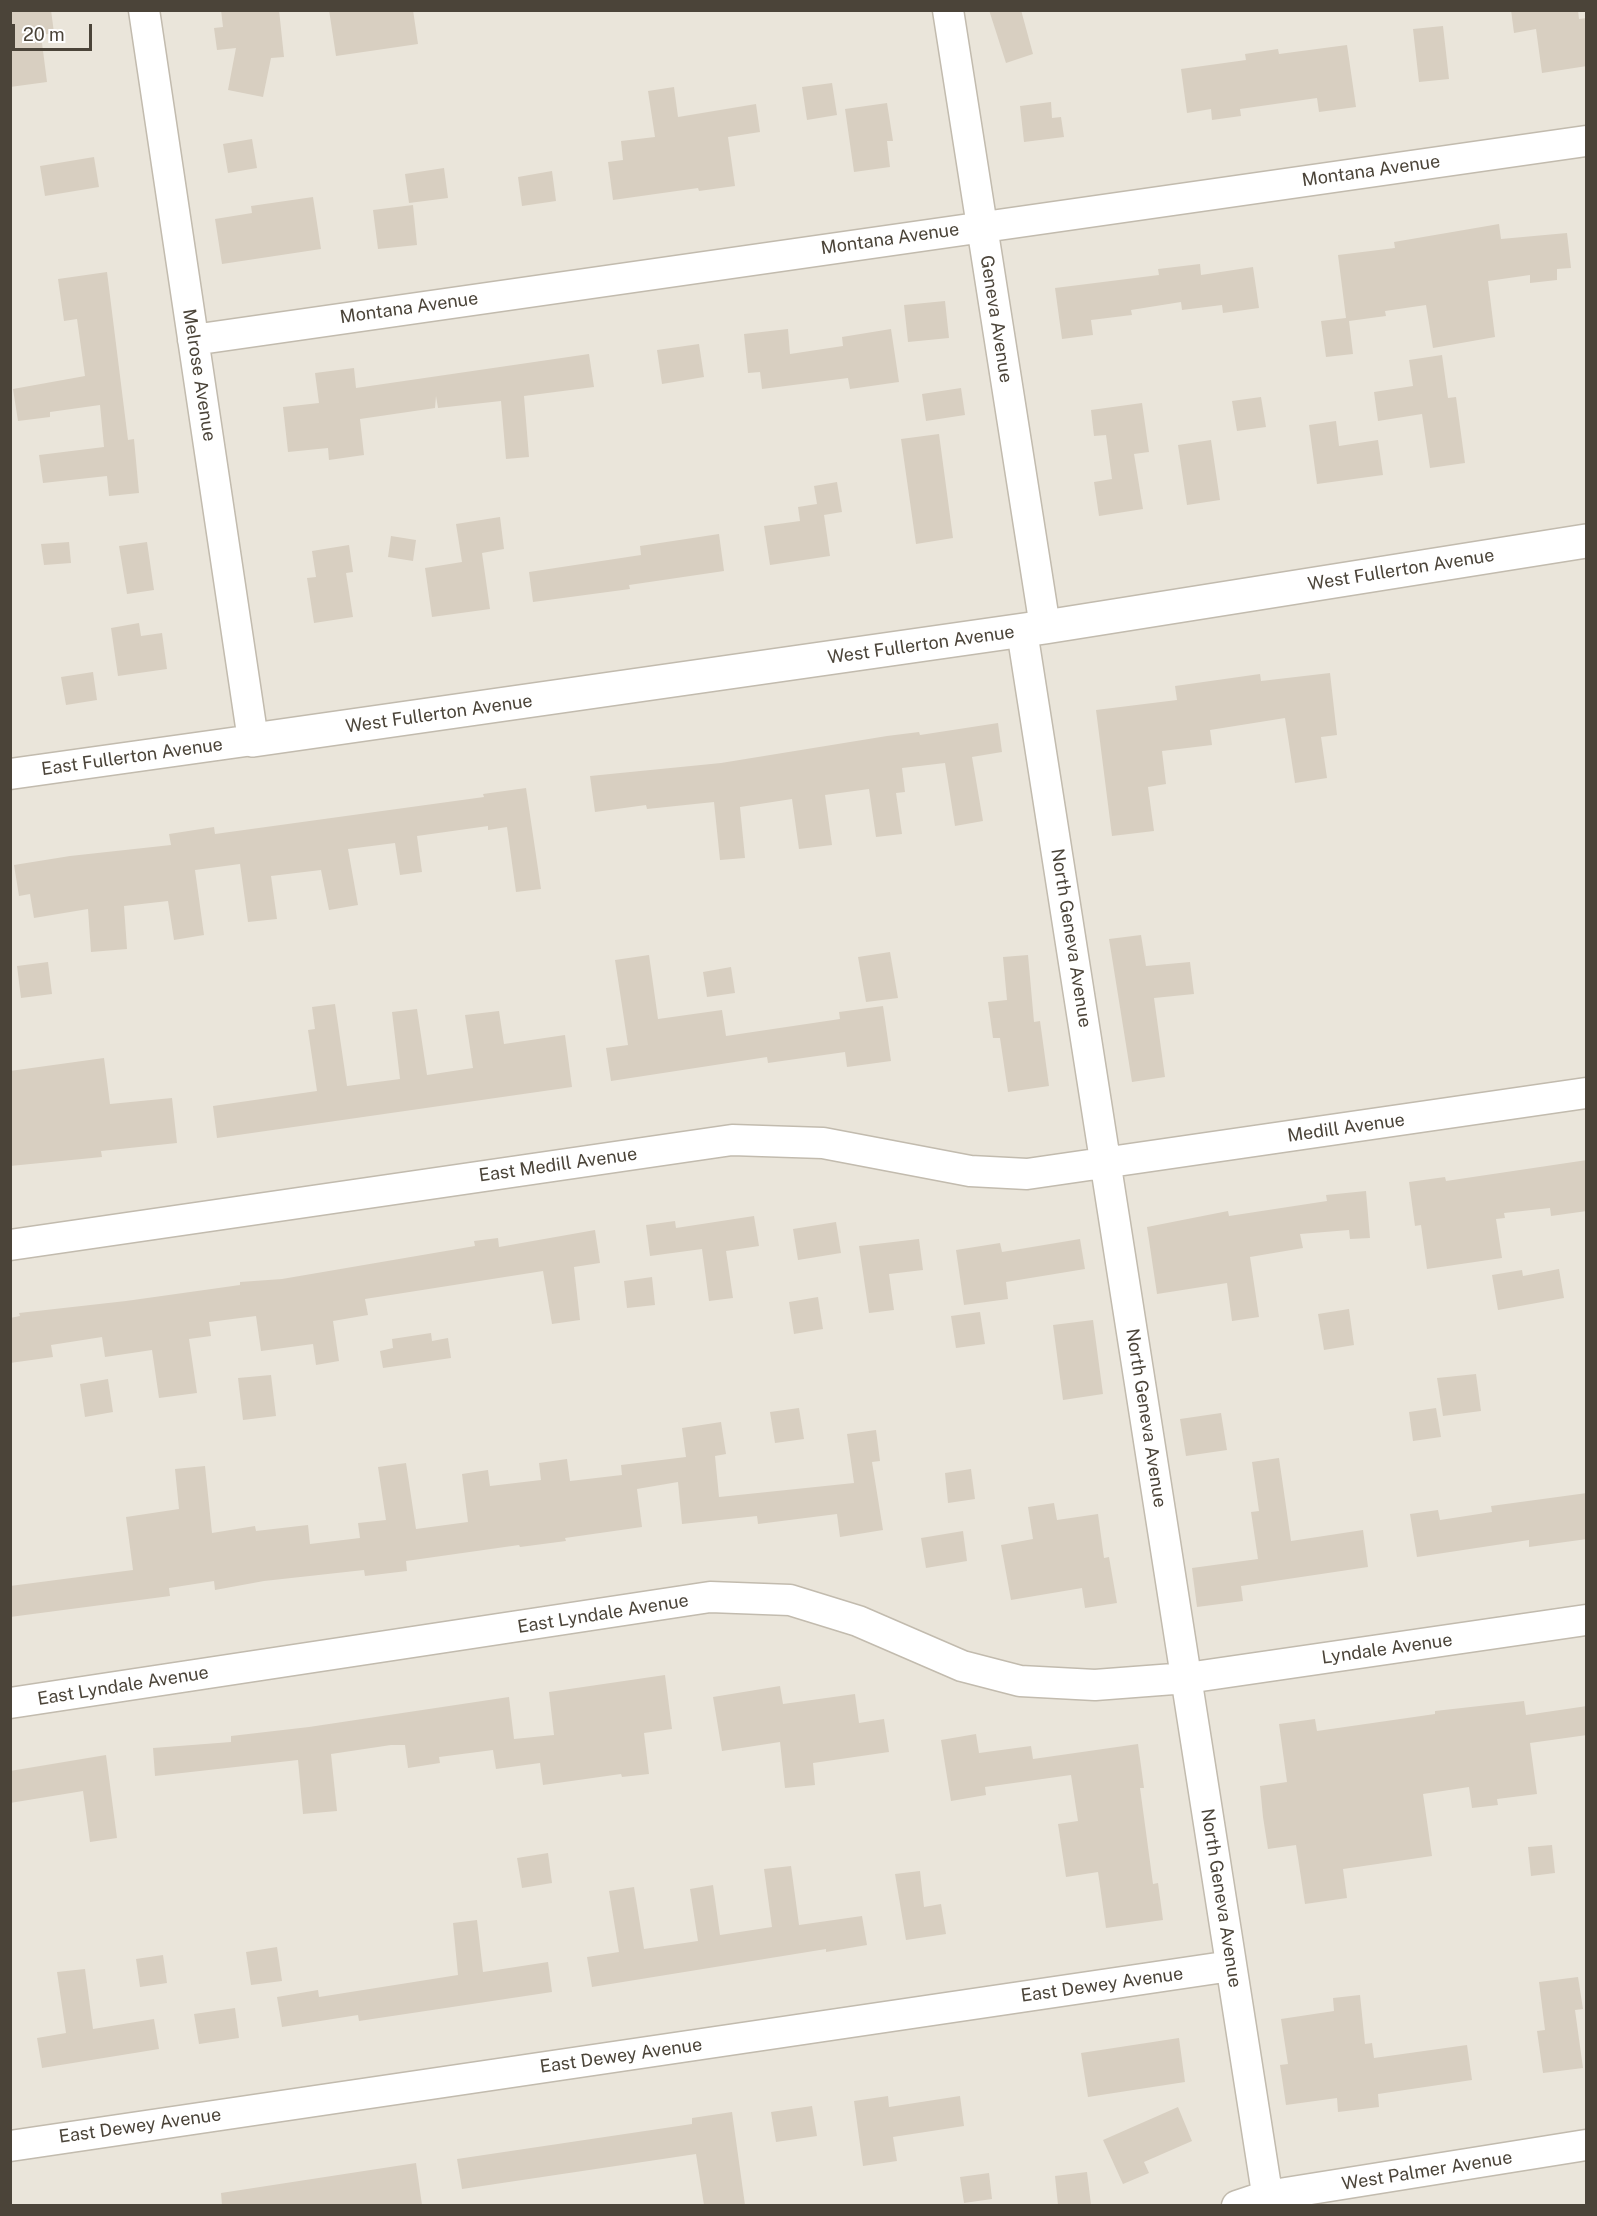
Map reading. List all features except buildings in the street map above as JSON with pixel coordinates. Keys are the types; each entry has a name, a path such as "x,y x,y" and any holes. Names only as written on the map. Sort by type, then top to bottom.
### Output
{"street":[{"name":"Melrose Avenue","path":"144,10 253,740"},
{"name":"Geneva Avenue","path":"948,10 981,226 1034,629"},
{"name":"Montana Avenue","path":"193,340 1587,141"},
{"name":"West Fullerton Avenue","path":"253,740 1034,629 1587,541"},
{"name":"North Geneva Avenue","path":"1034,629 1106,1164 1268,2201"},
{"name":"East Fullerton Avenue","path":"10,774 253,740"},
{"name":"Medill Avenue","path":"1106,1164 1587,1093"},
{"name":"East Medill Avenue","path":"10,1245 732,1140 823,1143 970,1172 1028,1174 1106,1164"},
{"name":"East Lyndale Avenue","path":"10,1703 710,1598 790,1600 858,1621 962,1666 1020,1681 1095,1685 1187,1678"},
{"name":"Lyndale Avenue","path":"1187,1678 1587,1620"},
{"name":"East Dewey Avenue","path":"10,2146 1232,1966"},
{"name":"West Palmer Avenue","path":"1237,2205 1587,2145"}],"shaded area":[{"path":"11,11 1586,11 1586,2205 11,2206"}]}
